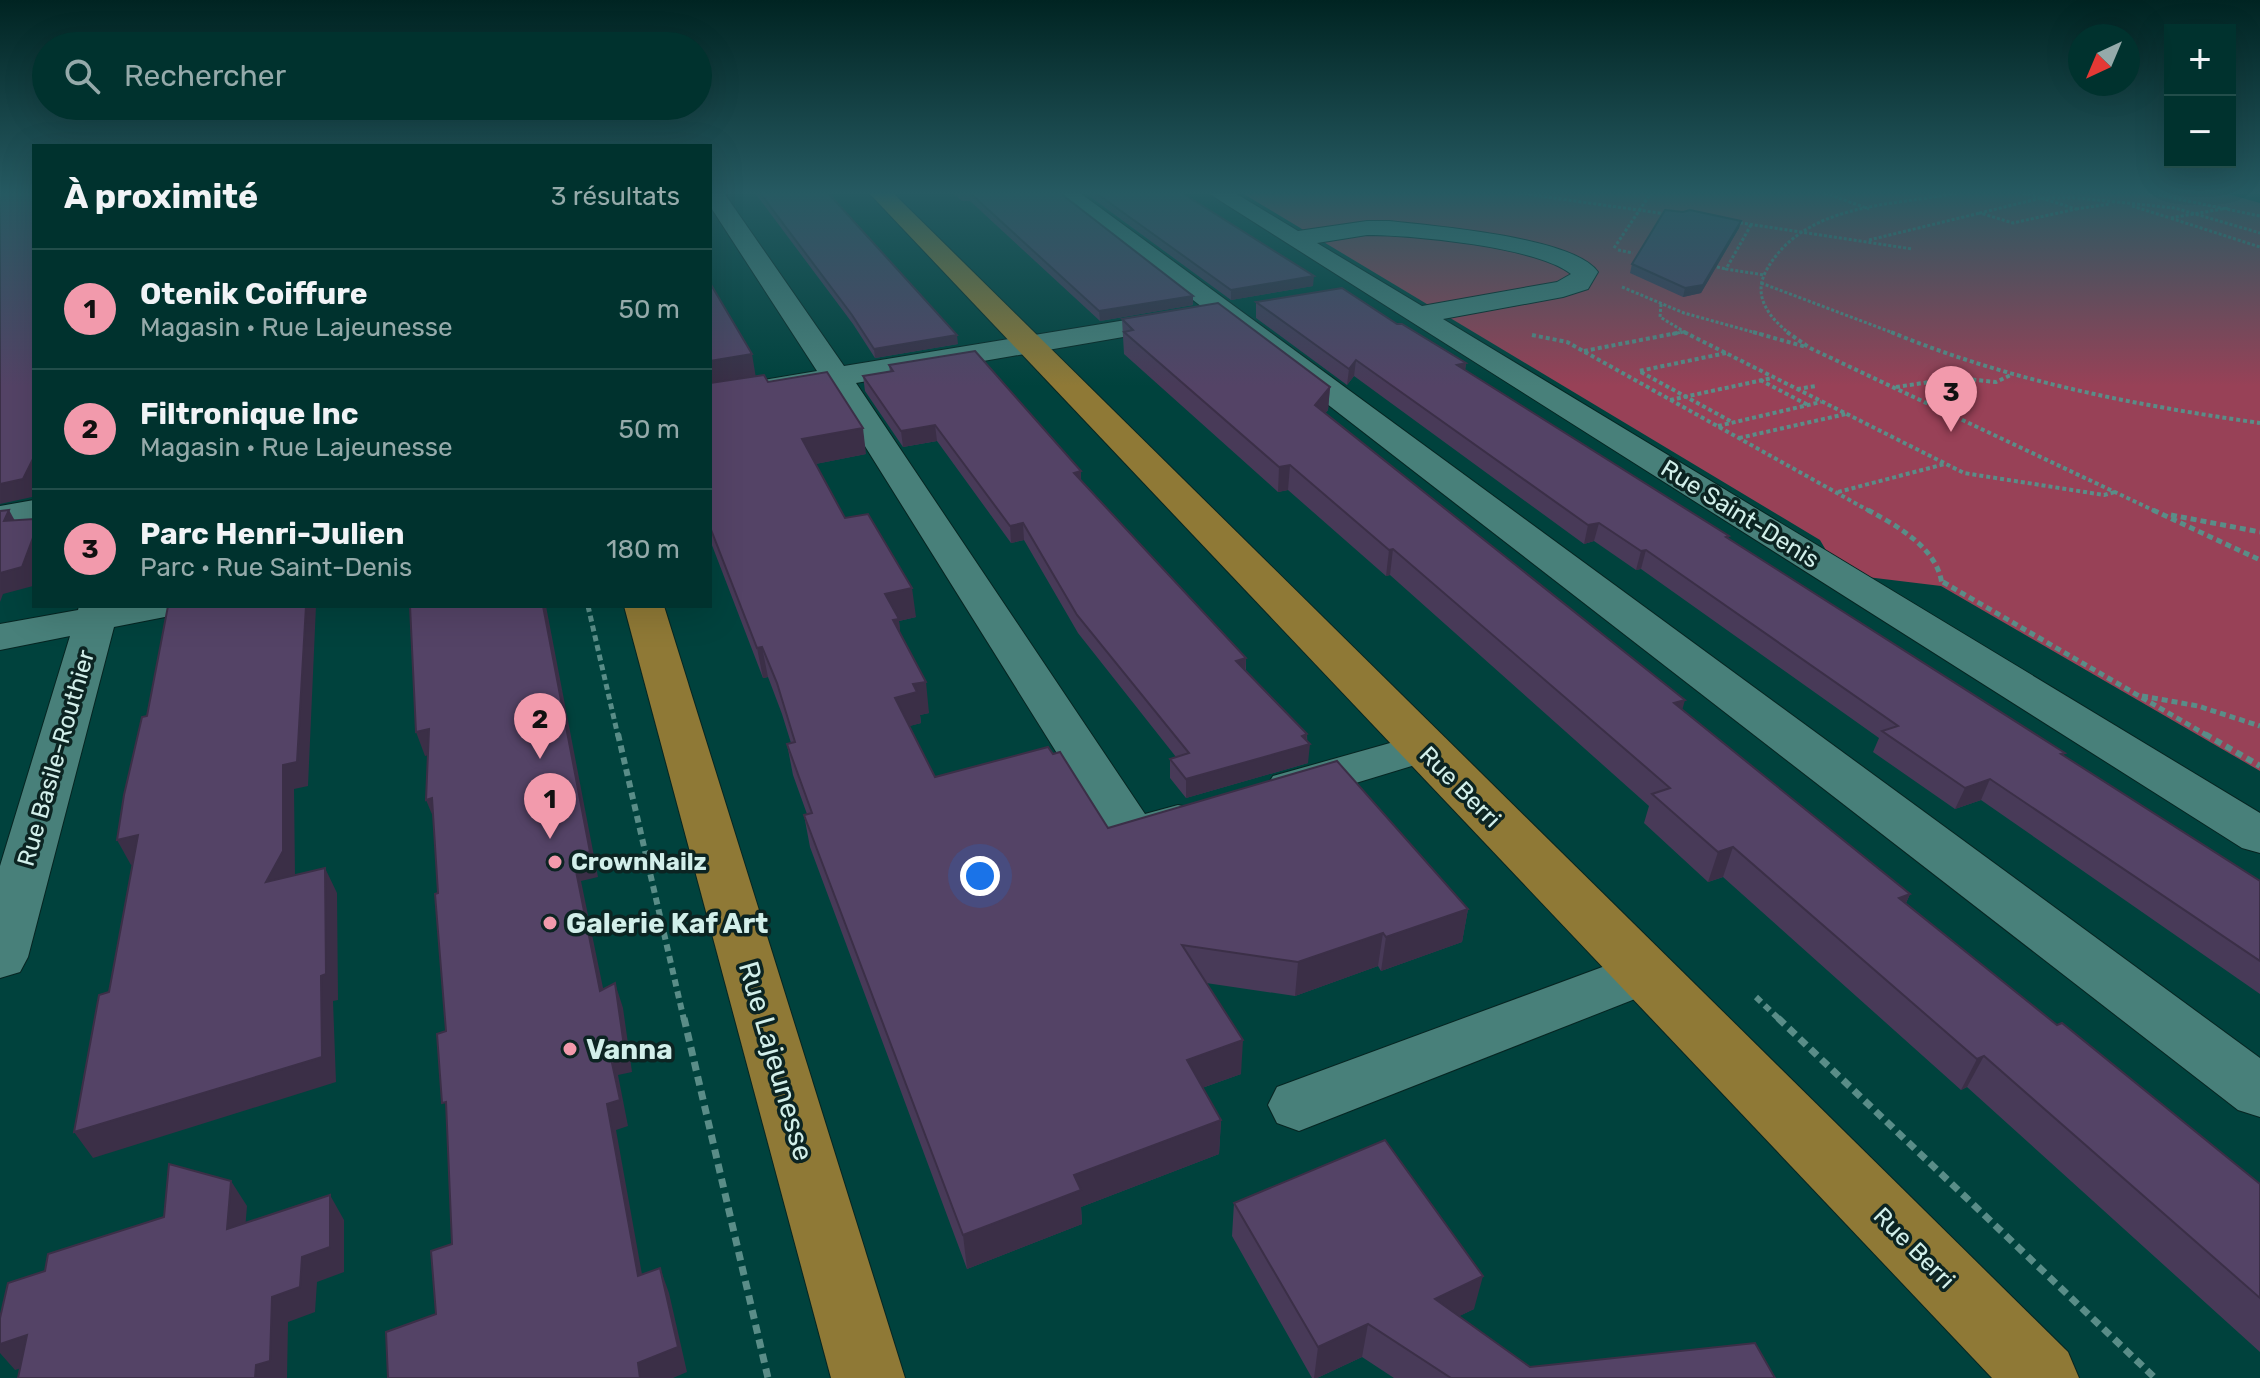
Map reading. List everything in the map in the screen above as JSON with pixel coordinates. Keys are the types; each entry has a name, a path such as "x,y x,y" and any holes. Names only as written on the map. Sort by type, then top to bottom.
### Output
{"main road":[{"name":"Rue Berri","path":"943,257 2042,1378"},
{"name":"Rue Lajeunesse","path":"645,608 868,1378"}],"street":[{"path":"756,257 1133,834 1206,812"},
{"path":"1151,257 2260,1092"},
{"name":"Rue Saint-Denis","path":"1324,257 2260,836"},
{"path":"1419,315 1568,287 1582,279 1585,272 1571,260 1562,257"},
{"path":"1335,293 1372,287"},
{"path":"712,398 1266,305"},
{"path":"0,517 32,511"},
{"path":"0,637 97,612 140,608"},
{"name":"Rue Basile-Routhier","path":"0,957 97,612"},
{"path":"1250,799 1422,748"},
{"path":"1299,1105 1643,973"}],"path":[{"path":"1726,269 1733,257"},
{"path":"1775,257 1761,283 1761,300 1787,333 1810,348 2260,560"},
{"path":"1717,267 1764,275"},
{"path":"1761,283 1950,355 2013,374 2131,403 2260,423"},
{"path":"1661,304 1660,317 1683,332 1964,473 2104,495 2116,492"},
{"path":"1583,351 1683,332"},
{"path":"1527,335 1567,342 1911,537 1941,572 1942,584 2260,766"},
{"path":"1623,374 1726,353"},
{"path":"1736,366 1747,364"},
{"path":"1639,371 1732,422"},
{"path":"1895,388 1932,379 1941,382 1961,378 1990,383 2013,374"},
{"path":"1670,400 1773,377"},
{"path":"1760,380 1809,405"},
{"path":"1797,389 1816,386"},
{"path":"1716,426 1822,402"},
{"path":"1738,439 1846,414"},
{"path":"1836,493 1946,464"},
{"path":"2166,515 2260,532"},
{"path":"588,608 768,1378"},
{"path":"2136,697 2185,702 2260,726"}],"shaded area":[{"path":"1349,257 2260,257 2260,771 1941,586 1867,577 1827,552 1820,540"}],"building":[{"path":"0,257 32,257 32,461 23,479 0,484"},
{"path":"808,257 886,257 957,335 874,349"},
{"path":"1040,257 1143,257 1193,296 1099,311"},
{"path":"1185,257 1284,257 1314,276 1231,290"},
{"path":"1636,257 1719,257 1703,285 1685,288 1632,264"},
{"path":"712,286 752,354 712,361"},
{"path":"1342,288 1466,363 1457,365 1729,536 1726,537 2260,881 2260,961 1990,779 1965,788 1882,731 1898,726 1646,550 1641,551 1599,523 1588,525 1356,360 1349,369 1256,302"},
{"path":"1218,303 1330,387 1315,405 1685,700 1674,703 1910,894 1899,898 2057,1025 2062,1023 2260,1184 2260,1298 1984,1056 1977,1059 1733,847 1718,852 1652,794 1670,788 1393,549 1389,550 1290,465 1279,467 1124,332 1133,330 1122,319"},
{"path":"975,351 1081,471 1074,473 1246,658 1236,661 1307,734 1302,736 1310,744 1186,779 1170,759 1189,753 1077,615 1023,523 1010,526 935,425 901,431 863,376 893,371 889,365"},
{"path":"827,372 863,428 802,439 845,518 868,514 912,588 885,594 899,619 893,620 926,682 913,684 917,692 895,698 935,777 1048,747 1053,754 1060,752 1108,828 1337,761 1468,909 1298,962 1182,945 1243,1040 1187,1060 1221,1120 1074,1175 1081,1190 963,1235 804,815 812,813 787,744 795,742 777,683 762,647 757,648 712,532 712,383 764,375 768,382"},
{"path":"9,510 4,521 32,519 32,540 22,567 0,573 0,511"},
{"path":"168,608 306,608 297,762 283,765 283,851 266,882 325,868 326,974 321,976 322,1057 74,1132 99,995 109,992 138,835 117,840 142,717 147,716"},
{"path":"410,608 543,608 590,852 573,856 600,991 615,983 624,1046 609,1049 620,1100 607,1104 638,1276 660,1268 678,1347 638,1363 640,1378 388,1378 386,1332 436,1314 431,1251 452,1244 446,1102 442,1103 437,1034 446,1031 435,894 438,893 432,798 426,800 429,729 416,732"},
{"path":"1385,1140 1483,1276 1435,1299 1530,1367 1755,1343 1775,1378 1451,1378 1368,1324 1318,1347 1234,1203"},
{"path":"169,1164 231,1181 227,1229 330,1195 330,1247 302,1257 300,1287 272,1297 270,1361 256,1365 255,1378 18,1378 27,1335 0,1344 0,1318 8,1283 45,1271 48,1254 164,1217"}],"place":[{"name":"Parc Henri-Julien","path":"1951,432"},
{"name":"Filtronique Inc","path":"540,759"},
{"name":"Otenik Coiffure","path":"550,839"},
{"name":"CrownNailz","path":"555,862"},
{"name":"Galerie Kaf Art","path":"550,923"},
{"name":"Vanna","path":"570,1049"}]}
